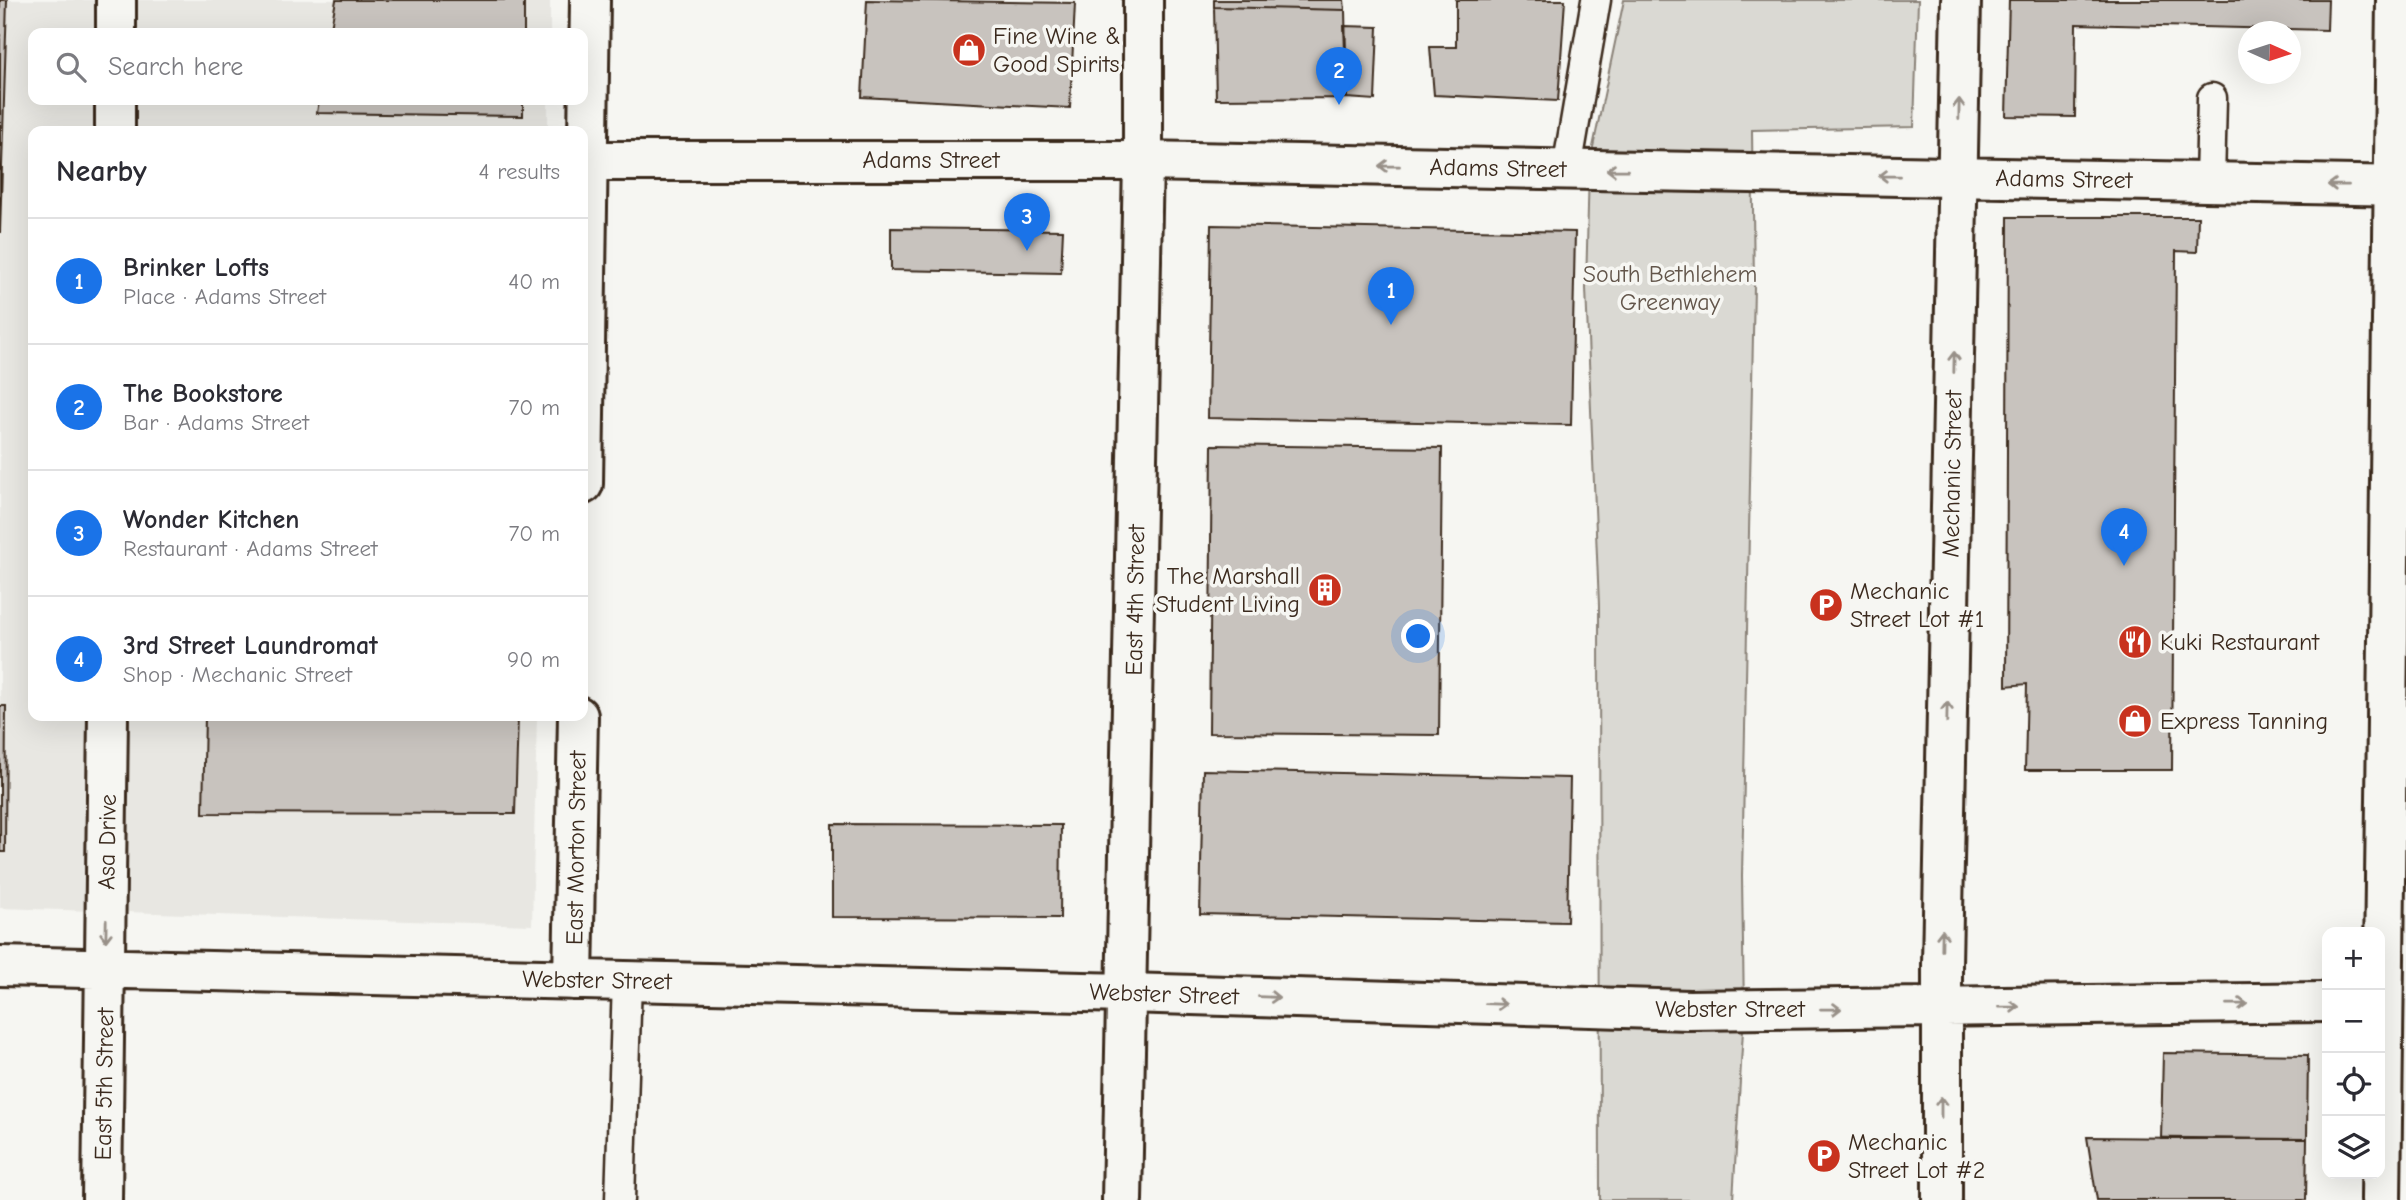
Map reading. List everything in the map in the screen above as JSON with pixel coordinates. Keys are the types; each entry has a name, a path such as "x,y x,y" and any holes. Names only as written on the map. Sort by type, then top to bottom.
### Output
{"main road":[{"path":"116,0 116,28"},
{"path":"588,215 590,0"},
{"name":"East 4th Street","path":"1122,1200 1143,161 1143,0"},
{"name":"Mechanic Street","path":"1942,1200 1941,1008 1961,0"},
{"path":"2381,1200 2390,1002 2400,186 2396,0"},
{"path":"115,105 115,126"},
{"name":"Adams Street","path":"589,161 1143,161 2400,186"},
{"name":"Asa Drive","path":"106,969 108,721"},
{"name":"East Morton Street","path":"573,980 578,721"},
{"name":"Webster Street","path":"0,966 1127,993 1689,1010 2322,1002"},
{"name":"East 5th Street","path":"102,1200 106,969"}],"lane":[{"path":"1567,169 1596,0"},
{"path":"2210,182 2212,99"},
{"path":"620,1200 626,981"}],"shaded area":[{"path":"0,0 550,0 550,28 28,28 28,105 548,105 548,126 28,126 28,721 537,721 532,925 0,908"}],"green space":[{"name":"South Bethlehem Greenway","path":"1624,0 1918,0 1914,127 1752,130 1754,286 1742,876 1744,1013 1733,1200 1600,1200 1599,605 1586,288 1589,166"}],"building":[{"path":"0,0 7,0 0,233"},
{"path":"336,0 524,0 524,28 331,28"},
{"name":"Fine Wine & Good Spirits","path":"867,0 1075,3 1070,108 862,97"},
{"path":"1214,0 1344,0 1345,10 1214,7"},
{"path":"1456,0 1565,0 1558,101 1434,95 1430,47 1456,47"},
{"path":"2009,0 2328,0 2327,30 2301,29 2301,21 2238,21 2238,28 2076,24 2075,117 2006,116"},
{"path":"1214,7 1345,10 1347,98 1216,99"},
{"path":"1344,26 1378,27 1375,100 1347,98"},
{"path":"318,105 523,105 523,116 317,113"},
{"path":"2008,217 2198,217 2197,252 2176,251 2172,770 2025,770 2027,684 2006,686"},
{"path":"1211,225 1575,232 1571,425 1208,418"},
{"path":"891,228 1063,230 1061,273 891,270"},
{"name":"The Marshall Student Living","path":"1212,445 1442,448 1439,735 1209,733"},
{"path":"0,706 6,706 5,852 0,852"},
{"path":"205,721 518,721 515,814 203,813"},
{"path":"1203,770 1570,778 1567,922 1200,914"},
{"path":"832,824 1061,825 1060,918 832,917"},
{"path":"2163,1053 2308,1055 2307,1139 2161,1139"},
{"path":"2087,1137 2307,1139 2306,1200 2097,1200"}],"place":[{"name":"Fine Wine & Good Spirits","path":"969,50"},
{"name":"The Bookstore","path":"1339,105"},
{"name":"Wonder Kitchen","path":"1027,251"},
{"name":"Brinker Lofts","path":"1391,325"},
{"name":"3rd Street Laundromat","path":"2124,566"},
{"name":"The Marshall Student Living","path":"1325,590"},
{"name":"Mechanic Street Lot #1","path":"1826,605"},
{"name":"Kuki Restaurant","path":"2135,642"},
{"name":"Express Tanning","path":"2135,721"},
{"name":"Mechanic Street Lot #2","path":"1824,1156"}]}
